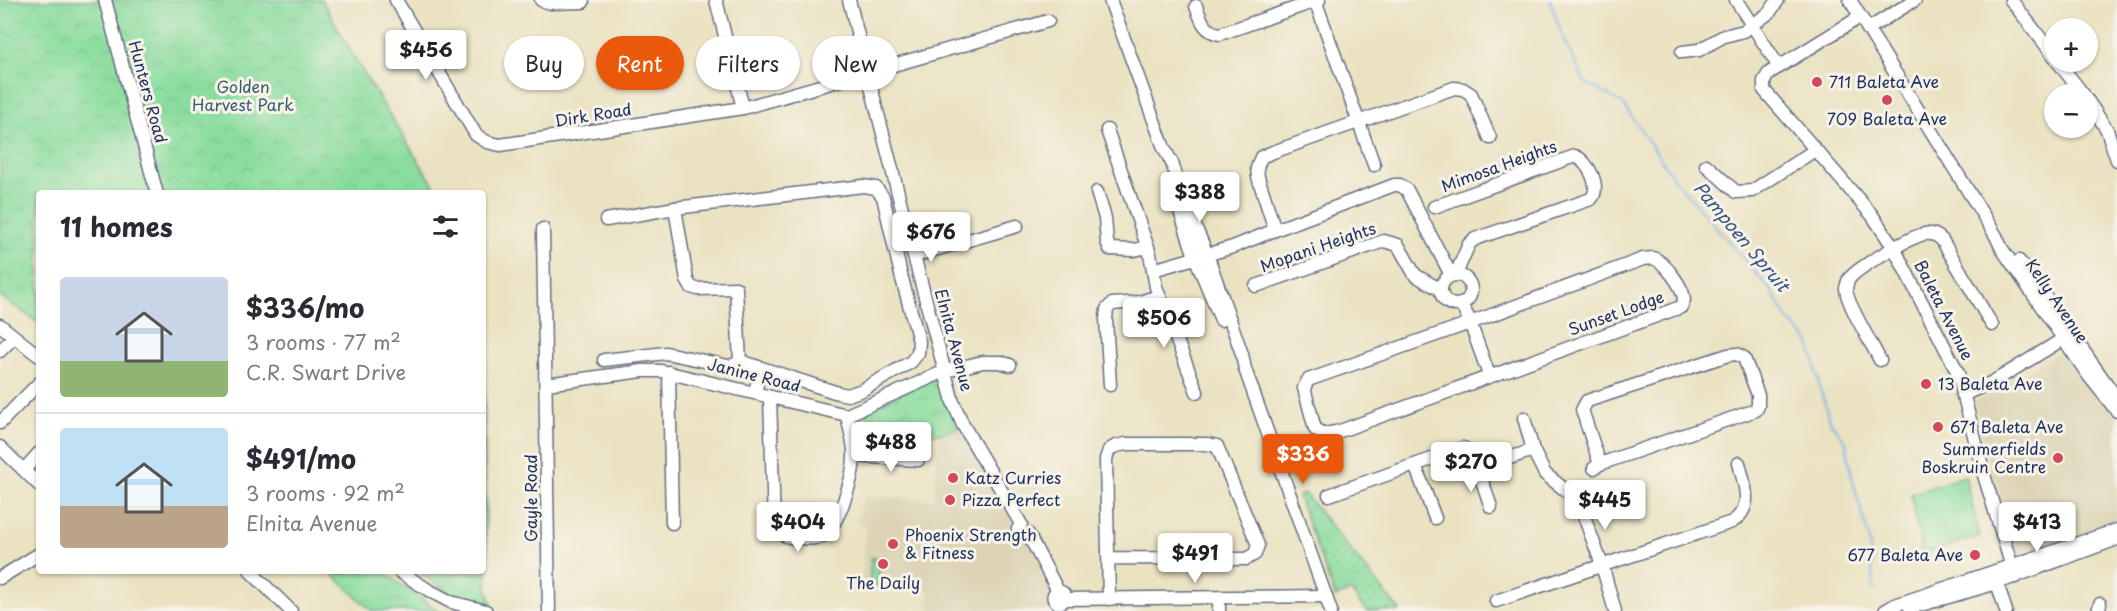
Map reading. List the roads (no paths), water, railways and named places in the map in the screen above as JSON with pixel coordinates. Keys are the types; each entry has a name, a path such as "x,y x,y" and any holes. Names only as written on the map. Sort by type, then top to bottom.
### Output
{"street":[{"name":"Hunters Road","path":"105,0 156,190"},
{"name":"Dirk Road","path":"396,0 476,135 487,142 500,145 743,108 812,88"},
{"path":"541,0 550,3 583,2"},
{"path":"716,0 743,108"},
{"name":"Elnita Avenue","path":"849,0 858,36"},
{"path":"1110,0 1164,148 1176,199 1201,256 1234,355 1245,369 1331,611"},
{"path":"1196,6 1208,30 1220,34 1317,0 1374,165"},
{"path":"1736,0 1779,67 1860,17"},
{"path":"1682,52 1699,50 1719,38 1753,26 1769,13 1778,0"},
{"name":"Kelly Avenue","path":"1850,0 2002,249 2049,318 2117,398"},
{"path":"1868,29 1915,0"},
{"path":"2011,0 2044,43"},
{"name":"Dirk Road","path":"898,64 1048,21"},
{"name":"Baleta Avenue","path":"1779,67 1769,73 1764,81 1764,90 1872,215 1894,249 1958,373 1962,395 2013,572"},
{"path":"2066,72 2075,84"},
{"path":"1275,230 1258,177 1257,168 1262,157 1443,90 1459,88 1471,94 1490,138"},
{"name":"Elnita Avenue","path":"872,90 953,402 963,426 1024,529 1061,601 1109,599 1219,605 1326,596"},
{"path":"2098,116 2107,130 2117,160"},
{"path":"1107,130 1148,247 1159,296 1197,392"},
{"path":"1706,165 1736,192 1744,193 1752,191 1815,150"},
{"name":"Mimosa Heights","path":"1434,207 1575,156 1586,164 1595,184 1596,192 1591,199 1475,239 1469,244 1454,275"},
{"path":"1153,270 1241,244 1394,185 1400,185 1407,190 1454,275"},
{"path":"606,220 675,208 863,186 876,188 883,197 919,341 920,347 915,358 862,390 848,394 838,393 740,361"},
{"path":"1096,192 1105,218 1107,242 1110,249 1134,250 1148,247"},
{"path":"675,208 687,280 691,287 697,289 736,288 740,361"},
{"path":"914,256 1017,226"},
{"name":"Gayle Road","path":"543,229 549,611"},
{"path":"1880,360 1846,291 1848,281 1856,272 1922,235 1933,234 1938,237 1992,325"},
{"name":"Kelly Avenue","path":"1996,236 2040,287 2089,376 2117,411"},
{"name":"Mopani Heights","path":"1256,286 1384,241 1398,245 1415,274 1441,290"},
{"name":"Sunset Lodge","path":"1653,258 1662,261 1684,296 1684,304 1681,307 1340,431 1327,434 1315,429 1304,388 1308,380 1470,323 1643,259 1653,258"},
{"path":"1454,275 1466,278 1471,287 1469,297 1461,304 1448,302 1444,299 1441,290 1444,281 1454,275"},
{"path":"1110,385 1107,309 1113,304 1139,303 1159,296"},
{"path":"1461,304 1489,375"},
{"path":"2049,318 2052,332 2049,347"},
{"path":"0,325 36,354"},
{"path":"0,351 14,337"},
{"path":"1962,395 1993,382 2067,337"},
{"path":"2049,347 2064,355 2089,376"},
{"path":"604,360 659,353 728,366 740,361"},
{"path":"1737,354 1744,358 1758,395 1756,410 1597,466 1582,415 1582,407 1587,401 1728,355 1737,354"},
{"path":"770,397 774,523 782,535 789,538 814,538 825,535 847,496 855,456 847,415 945,371 993,361 1010,365"},
{"path":"755,392 761,368"},
{"name":"Janine Road","path":"546,384 642,371 669,372 847,415"},
{"path":"669,372 672,523"},
{"path":"0,423 36,386"},
{"path":"1524,418 1533,450 1545,474 1578,500 1602,565 1615,611"},
{"path":"1108,558 1246,559 1255,554 1257,545 1217,446 1126,444 1109,450 1106,459 1108,558 1109,599"},
{"path":"0,447 36,481"},
{"path":"1329,495 1463,448 1472,452 1491,507"},
{"path":"1478,469 1533,450"},
{"path":"24,470 36,456"},
{"path":"855,456 918,460"},
{"path":"1496,601 1732,522 1743,513 1746,499 1739,463"},
{"path":"1415,465 1435,518"},
{"path":"2013,572 2117,530"},
{"path":"1887,611 1895,605 1996,578 2117,539"},
{"path":"0,578 36,556"},
{"path":"253,574 291,611"},
{"path":"403,574 451,602 486,611"},
{"path":"1996,578 2006,611"}],"waterway":[{"name":"Pampoen Spruit","path":"1550,0 1563,38 1585,82 1623,104 1675,180 1770,289 1787,318 1810,343 1820,389 1831,423 1846,442 1852,478 1869,538 1874,590"}],"place":[{"name":"711 Baleta Ave","path":"1817,82"},
{"name":"709 Baleta Ave","path":"1887,100"},
{"name":"13 Baleta Ave","path":"1926,384"},
{"name":"671 Baleta Ave","path":"1938,427"},
{"name":"Summerfields Boskruin Centre","path":"2058,458"},
{"name":"Katz Curries","path":"953,478"},
{"name":"Pizza Perfect","path":"950,500"},
{"name":"Phoenix Strength & Fitness","path":"893,544"},
{"name":"677 Baleta Ave","path":"1975,555"},
{"name":"The Daily","path":"883,564"}],"park label":[{"name":"Golden Harvest Park","path":"243,96"}]}
